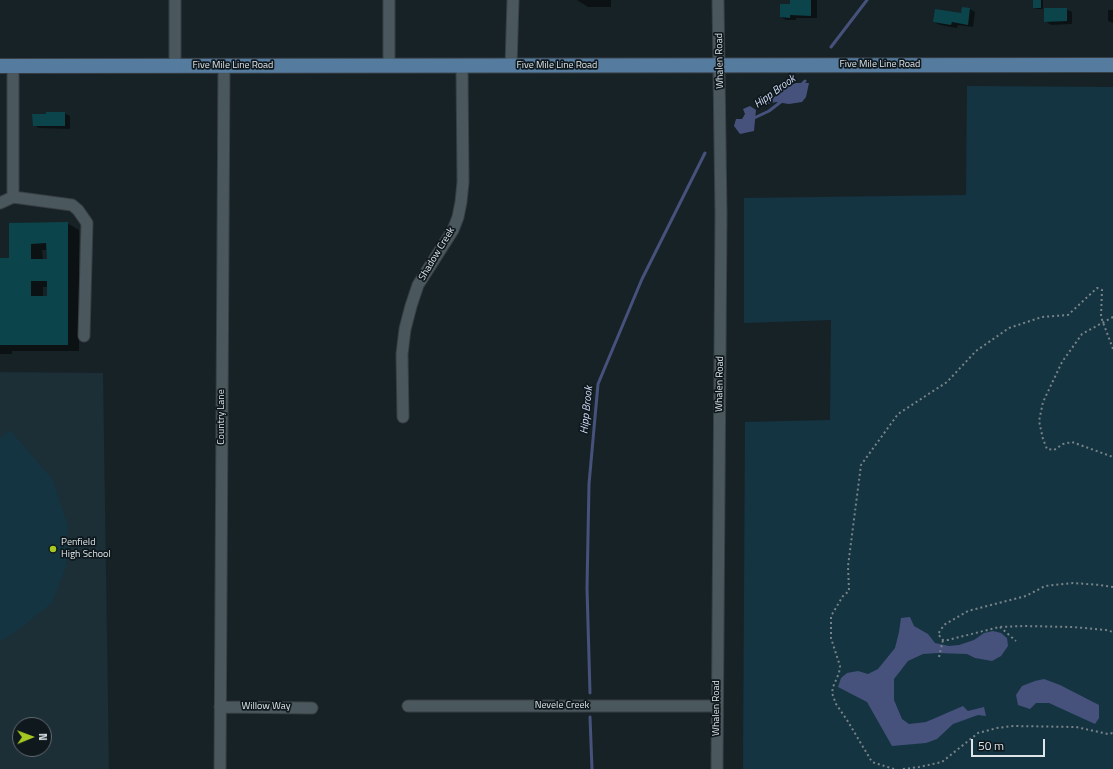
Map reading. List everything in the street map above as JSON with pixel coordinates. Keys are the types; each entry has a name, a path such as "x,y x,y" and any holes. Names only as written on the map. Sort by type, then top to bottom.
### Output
{"main road":[{"name":"Five Mile Line Road","path":"7,66 1113,65"}],"street":[{"path":"175,0 175,66"},
{"path":"389,0 389,66"},
{"path":"511,66 513,0"},
{"name":"Whalen Road","path":"717,769 722,214 718,0"},
{"name":"Country Lane","path":"220,769 224,65"},
{"path":"7,66 13,197"},
{"name":"Shadow Creek","path":"403,417 402,354 405,329 411,306 418,285 453,230 458,217 461,202 463,182 462,66"},
{"path":"0,203 13,197 72,205 78,210 86,223 84,336"},
{"name":"Nevele Creek","path":"408,706 717,706"},
{"name":"Willow Way","path":"220,707 312,708"}],"path":[{"path":"894,769 872,762 836,704 832,692 840,666 831,638 831,616 843,596 849,591 848,566 861,466 898,414 948,382 976,351 1009,328 1042,317 1068,315 1097,288 1102,290 1101,317 1113,348"},
{"path":"1113,317 1082,334 1062,362 1043,402 1039,421 1042,439 1047,449 1054,450 1063,444 1072,442 1113,458"},
{"path":"943,640 938,634 944,625 968,610 1026,596 1045,586 1073,583 1113,587"},
{"path":"943,640 970,635 999,626 1073,627 1113,632"},
{"path":"999,626 1016,641"},
{"path":"939,657 943,640"},
{"path":"903,769 942,762 978,733 997,728 1013,726 1076,727 1108,734 1113,733"}],"shaded area":[{"path":"967,86 1113,87 1113,769 743,769 745,422 830,420 831,320 744,323 744,198 966,195"},
{"name":"Penfield High School","path":"0,372 103,373 109,769 0,769"},
{"path":"10,430 53,480 68,526 66,567 52,603 14,633 0,641 0,438"}],"water":[{"path":"796,83 809,83 806,97 802,102 789,104 776,102 767,104 766,101 776,96 779,86"},
{"path":"750,106 756,110 754,131 740,134 734,126 736,119 742,119 745,114 743,109"},
{"path":"910,617 914,626 928,634 935,643 949,646 959,645 974,640 984,633 993,631 1001,633 1007,638 1008,646 1001,656 992,661 975,658 967,654 937,653 923,654 908,661 894,679 894,700 902,719 909,724 926,722 963,706 968,711 984,707 986,716 978,715 953,724 937,739 926,743 892,746 867,702 838,687 841,678 847,673 858,671 868,674 878,669 895,648 901,618"},
{"path":"1044,679 1060,685 1099,705 1099,718 1095,724 1049,703 1036,703 1030,709 1018,705 1016,695 1022,686"}],"building":[{"path":"790,0 811,0 811,16 790,15 790,18 780,17 780,4 790,4"},
{"path":"1033,0 1041,0 1041,8 1033,8"},
{"path":"962,7 970,8 968,25 952,22 951,25 933,22 935,9 961,13"},
{"path":"1044,8 1067,8 1067,21 1044,22"},
{"path":"46,112 65,112 65,126 33,126 32,114 46,114"},
{"path":"68,222 68,345 0,345 0,258 9,258 9,223","holes":["46,243 47,259 31,259 31,244","31,281 47,281 47,296 31,296"]}],"waterway":[{"name":"Hipp Brook","path":"831,47 867,0"},
{"name":"Hipp Brook","path":"800,86 805,81"},
{"name":"Hipp Brook","path":"752,119 769,111 782,101"},
{"name":"Hipp Brook","path":"590,693 587,588 589,484 598,384 642,279 705,153"},
{"name":"Hipp Brook","path":"590,717 592,769"}],"place":[{"name":"Penfield High School","path":"53,549"}]}
